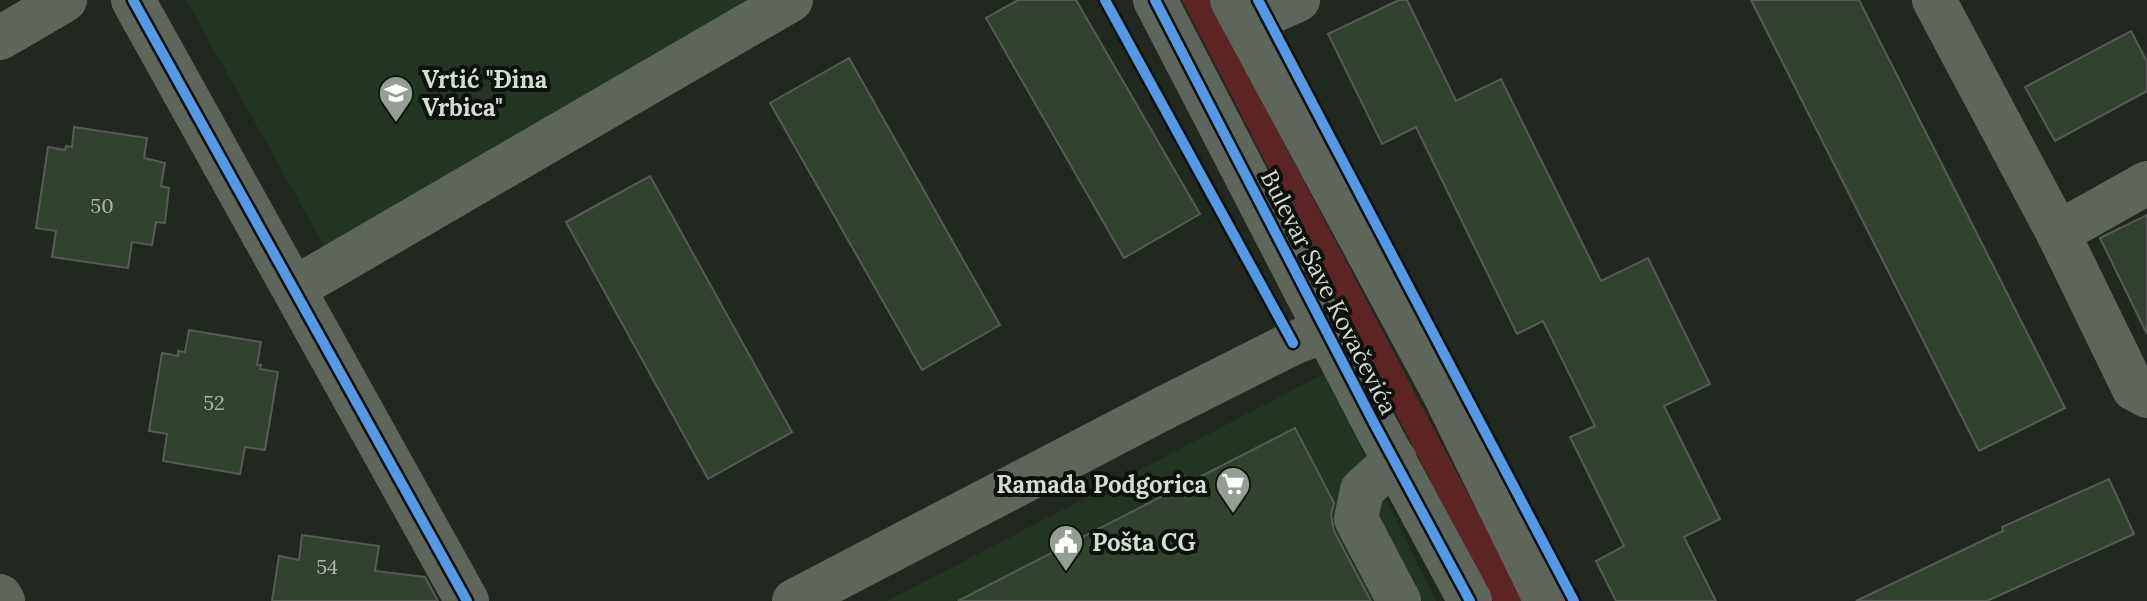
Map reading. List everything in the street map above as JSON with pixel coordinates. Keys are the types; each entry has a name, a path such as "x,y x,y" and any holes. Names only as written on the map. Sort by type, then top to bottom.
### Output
{"street":[{"path":"0,38 65,0"},
{"path":"133,0 467,601"},
{"path":"295,288 791,0"},
{"name":"Bulevar Save Kovačevića","path":"1155,0 1470,601"},
{"path":"1238,12 1298,0"},
{"path":"1934,0 2058,233 2134,389 2147,396"},
{"name":"Bulevar Save Kovačevića","path":"1238,12 1444,393 1546,601"},
{"path":"2058,233 2147,183"},
{"path":"794,601 1160,410 1293,343 1328,330"},
{"path":"1395,460 1362,490 1356,519 1399,601"},
{"path":"0,596 3,601"}],"shaded area":[{"name":"Vrtić \"Đina Vrbica\"","path":"186,0 748,0 325,247"},
{"path":"1182,0 1209,0 1524,601 1493,601"},
{"path":"1324,374 1436,601 887,601"}],"building":[{"path":"1018,0 1076,0 1200,214 1124,258 986,18"},
{"path":"1399,0 1407,0 1456,101 1501,79 1601,281 1648,258 1710,384 1664,406 1720,519 1684,537 1716,601 1616,601 1596,561 1624,546 1570,437 1595,426 1543,321 1517,334 1416,127 1382,144 1328,34"},
{"path":"1751,0 1859,0 2065,408 1979,451"},
{"path":"2131,31 2147,62 2147,91 2055,141 2025,87"},
{"path":"849,58 1000,325 922,370 770,103"},
{"path":"74,127 147,138 144,158 165,163 161,186 169,188 165,223 156,222 152,245 132,242 128,268 52,257 56,231 36,228 48,147 65,150 66,146 72,147"},
{"path":"650,176 792,432 708,479 566,222"},
{"path":"2147,215 2147,334 2100,238"},
{"path":"189,330 261,342 257,365 261,365 260,369 278,372 265,450 245,447 240,474 163,461 167,434 149,431 162,353 178,356 178,351 185,352"},
{"name":"Ramada Podgorica","path":"1295,428 1334,503 1331,515 1334,531 1371,601 958,601"},
{"path":"2109,479 2134,534 1987,601 1856,601 2003,531 2002,527"},
{"path":"302,535 379,546 375,571 425,577 438,601 272,601 279,556 299,560"}],"cycle path":[{"path":"133,0 467,601"},
{"path":"1105,0 1293,343"},
{"path":"1155,0 1375,425 1470,601"},
{"path":"1258,0 1574,601"}],"place":[{"name":"Vrtić \"Đina Vrbica\"","path":"396,124"},
{"name":"Ramada Podgorica","path":"1233,515"},
{"name":"Pošta CG","path":"1066,573"}]}
